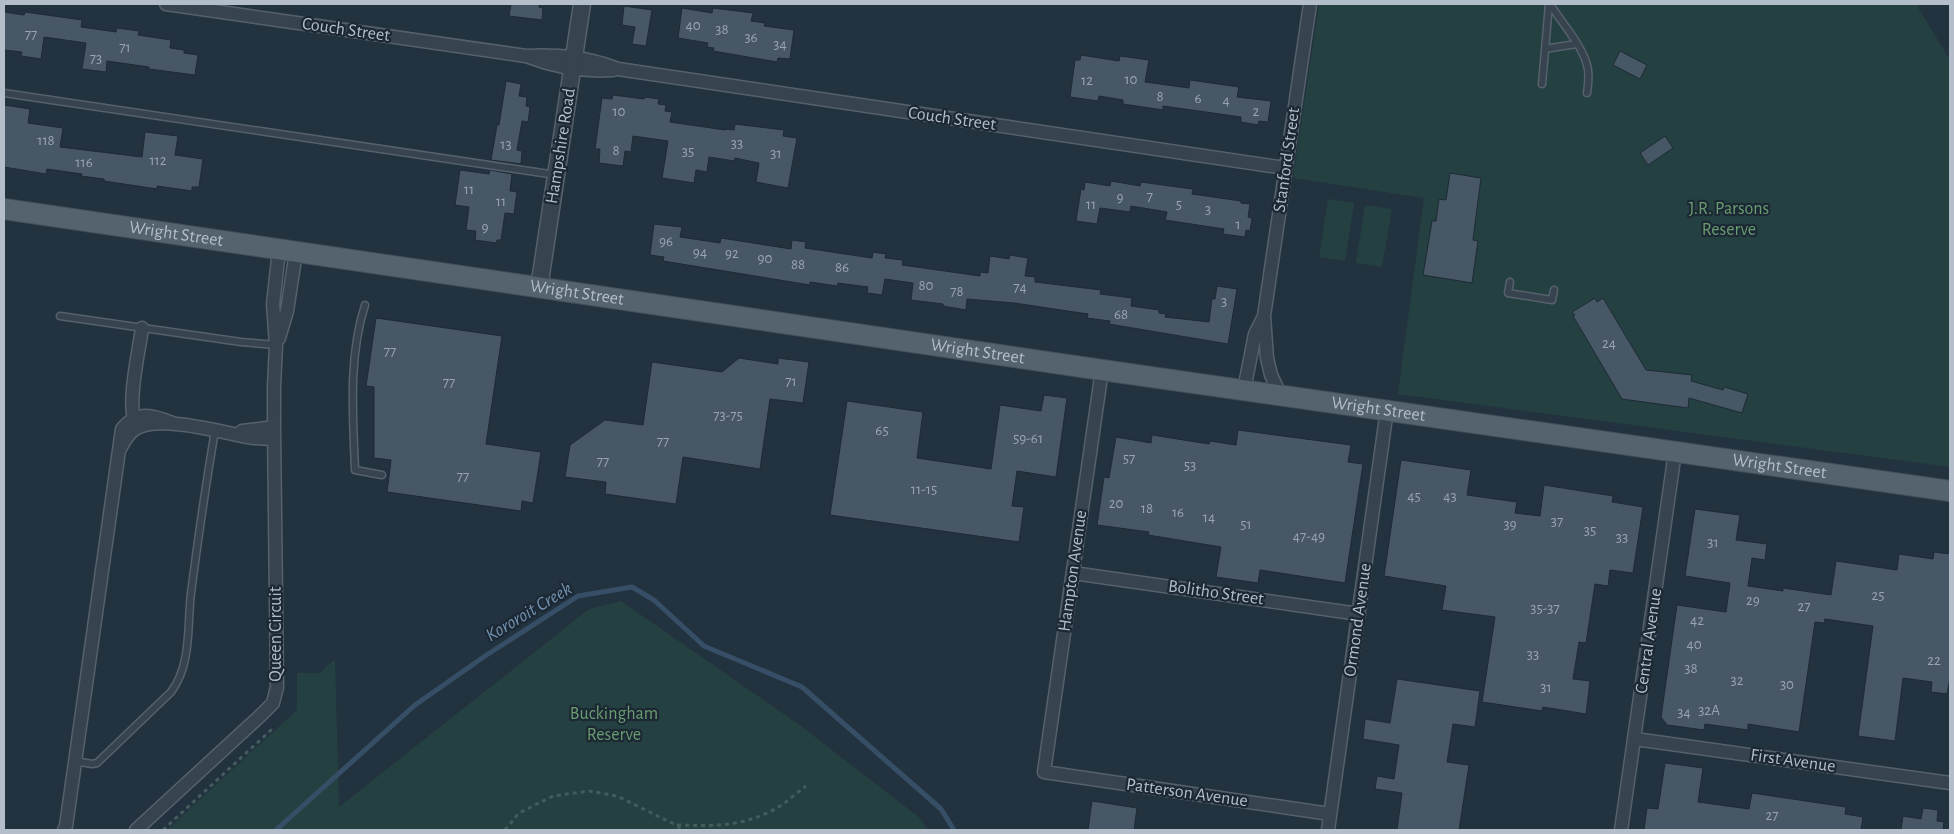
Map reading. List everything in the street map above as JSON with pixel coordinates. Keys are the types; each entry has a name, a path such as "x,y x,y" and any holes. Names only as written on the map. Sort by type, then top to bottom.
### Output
{"main road":[{"name":"Wright Street","path":"4,210 1281,396 1950,491"}],"street":[{"name":"Couch Street","path":"166,4 526,56 550,54 573,63 595,60 618,69 1286,168"},
{"name":"Hampshire Road","path":"539,288 582,4"},
{"name":"Stanford Street","path":"1281,396 1271,375 1267,358 1264,316 1310,4"},
{"name":"Queen Circuit","path":"136,830 273,703 277,687 274,386 276,345 288,311 287,251"},
{"name":"Stanford Street","path":"1244,390 1255,334 1264,316"},
{"path":"66,829 120,449 135,422 132,399 142,328"},
{"name":"Hampton Avenue","path":"1044,772 1102,370"},
{"name":"Ormond Avenue","path":"1328,830 1388,410"},
{"path":"135,422 175,424 232,432 274,433"},
{"name":"Central Avenue","path":"1621,830 1675,452"},
{"name":"Bolitho Street","path":"1072,572 1359,614"},
{"name":"First Avenue","path":"1635,739 1950,783"},
{"name":"Patterson Avenue","path":"1044,772 1330,814"}],"lane":[{"path":"1550,4 1587,65 1589,79 1587,93"},
{"path":"1542,84 1550,4"},
{"path":"1545,49 1576,44"},
{"path":"4,93 556,175"},
{"path":"1510,282 1508,293 1552,300 1554,290"},
{"path":"365,305 358,326 353,369 355,470 382,475"},
{"path":"60,316 241,342 276,345"},
{"path":"75,762 92,764 97,762 171,692 179,682 188,635 191,594 215,430"}],"path":[{"path":"676,825 719,826 750,820 773,810 806,786"},
{"path":"505,830 519,814 553,796 589,791 617,796 676,825 682,830"}],"green space":[{"name":"J.R. Parsons Reserve","path":"1319,4 1916,4 1950,60 1950,467 1398,394 1424,198 1293,178"},
{"path":"1328,199 1354,203 1345,261 1319,257"},
{"path":"1365,205 1392,209 1382,267 1356,263"},
{"name":"Buckingham Reserve","path":"621,601 797,723 920,818 928,830 167,830 297,710 297,673 320,673 335,659 339,807 589,609"}],"building":[{"path":"511,4 539,4 539,7 543,8 542,20 509,16"},
{"path":"624,6 652,10 646,46 632,44 635,27 622,25"},
{"path":"682,8 712,13 713,8 753,13 751,21 765,23 764,26 794,30 790,59 778,58 777,62 713,51 714,48 707,47 708,43 678,38"},
{"path":"4,12 24,15 25,12 82,20 81,27 116,32 117,28 139,31 138,35 171,40 170,48 198,55 195,75 107,61 106,72 82,69 86,43 44,37 41,59 21,56 22,52 4,50"},
{"path":"1620,51 1647,65 1640,79 1613,65"},
{"path":"1081,55 1119,61 1120,56 1149,60 1145,82 1189,88 1190,80 1239,87 1237,97 1271,101 1268,122 1259,121 1258,125 1241,122 1241,117 1163,106 1163,110 1123,104 1123,100 1099,96 1098,101 1070,97 1075,60 1080,60"},
{"path":"506,81 521,84 519,96 527,97 526,106 530,107 528,122 522,121 517,150 522,151 521,164 491,160"},
{"path":"613,95 659,99 658,104 666,105 665,111 672,112 670,122 725,130 734,130 735,124 784,130 783,136 797,138 788,188 756,182 759,163 735,158 734,161 709,157 707,172 696,170 694,183 662,178 668,141 633,136 631,152 625,151 623,166 599,163 600,149 595,149 602,98 612,99"},
{"path":"4,105 30,109 28,123 63,128 60,147 142,157 145,132 178,136 175,155 203,159 199,187 192,187 192,191 157,186 157,189 104,181 104,179 81,176 82,174 47,169 46,174 4,167"},
{"path":"1665,136 1673,148 1648,165 1640,153"},
{"path":"460,170 489,174 490,170 512,174 510,191 517,192 514,214 505,213 501,240 497,240 496,243 475,240 476,231 466,230 469,207 455,205"},
{"path":"1450,173 1481,178 1473,240 1478,241 1472,283 1423,275 1432,221 1436,221 1439,199 1446,200"},
{"path":"1111,181 1140,186 1141,182 1193,189 1192,194 1250,204 1248,217 1252,218 1250,231 1246,230 1245,237 1223,234 1224,229 1165,220 1167,212 1131,206 1130,212 1100,208 1097,224 1076,221 1081,189 1084,190 1085,182 1110,186"},
{"path":"654,224 682,227 680,237 720,243 721,238 791,249 792,240 806,242 805,248 872,258 873,252 886,254 885,258 903,260 902,265 980,276 980,272 988,273 990,256 1009,259 1010,255 1028,258 1025,276 1035,277 1035,282 1101,290 1100,294 1132,298 1131,306 1159,310 1159,313 1166,314 1165,317 1209,322 1212,299 1215,299 1217,286 1237,289 1228,344 1109,324 1110,321 1087,318 1088,314 1014,303 967,299 966,310 943,306 943,304 911,300 913,283 885,279 882,295 867,293 868,287 838,283 837,286 810,282 810,285 663,261 664,257 650,255"},
{"path":"1595,298 1597,302 1603,298 1646,370 1692,375 1691,381 1723,390 1724,387 1748,394 1742,413 1689,398 1688,408 1622,399 1573,316 1575,315 1572,312"},
{"path":"376,318 502,336 486,444 541,452 533,503 522,501 521,511 387,492 391,460 374,458 374,387 366,386"},
{"path":"739,358 778,364 778,358 809,362 803,403 770,399 760,469 683,457 676,504 605,494 606,482 565,477 570,445 605,420 643,425 652,362 722,372"},
{"path":"1044,395 1067,398 1056,477 1017,471 1012,506 1024,507 1019,542 830,515 847,401 923,412 917,458 991,469 1000,405 1041,411"},
{"path":"1238,430 1351,445 1348,462 1363,464 1345,583 1260,570 1258,583 1216,577 1221,547 1148,535 1149,532 1097,525 1104,477 1109,478 1116,437 1151,443 1152,435 1209,444 1210,441 1236,445"},
{"path":"1401,460 1471,470 1467,495 1517,502 1515,513 1540,516 1544,485 1613,496 1612,502 1643,507 1633,573 1610,570 1608,586 1595,584 1586,643 1579,642 1573,679 1590,681 1586,714 1543,707 1542,711 1482,702 1495,617 1442,610 1446,586 1384,576"},
{"path":"1695,509 1740,515 1736,540 1767,544 1765,560 1752,558 1748,586 1783,591 1783,588 1831,595 1836,561 1897,570 1899,554 1933,559 1934,552 1950,554 1950,678 1947,694 1931,692 1932,682 1903,678 1895,741 1858,736 1873,626 1825,619 1824,623 1815,622 1799,732 1748,724 1748,730 1705,724 1704,730 1667,725 1661,717 1677,605 1726,612 1730,583 1685,576"},
{"path":"1397,679 1480,691 1475,727 1453,724 1447,762 1469,765 1459,830 1397,830 1402,793 1375,789 1377,776 1394,779 1399,745 1363,739 1365,719 1390,723"},
{"path":"1665,763 1703,768 1698,802 1749,809 1752,793 1846,807 1845,814 1863,817 1861,830 1644,830 1647,808 1658,809"},
{"path":"1092,801 1137,808 1134,830 1088,830"},
{"path":"1923,808 1938,810 1937,821 1944,822 1943,830 1901,830 1903,816 1921,819"}],"waterway":[{"name":"Kororoit Creek","path":"276,830 415,705 485,656 578,596 632,587 654,600 704,646 802,687 941,809 954,830"}]}
